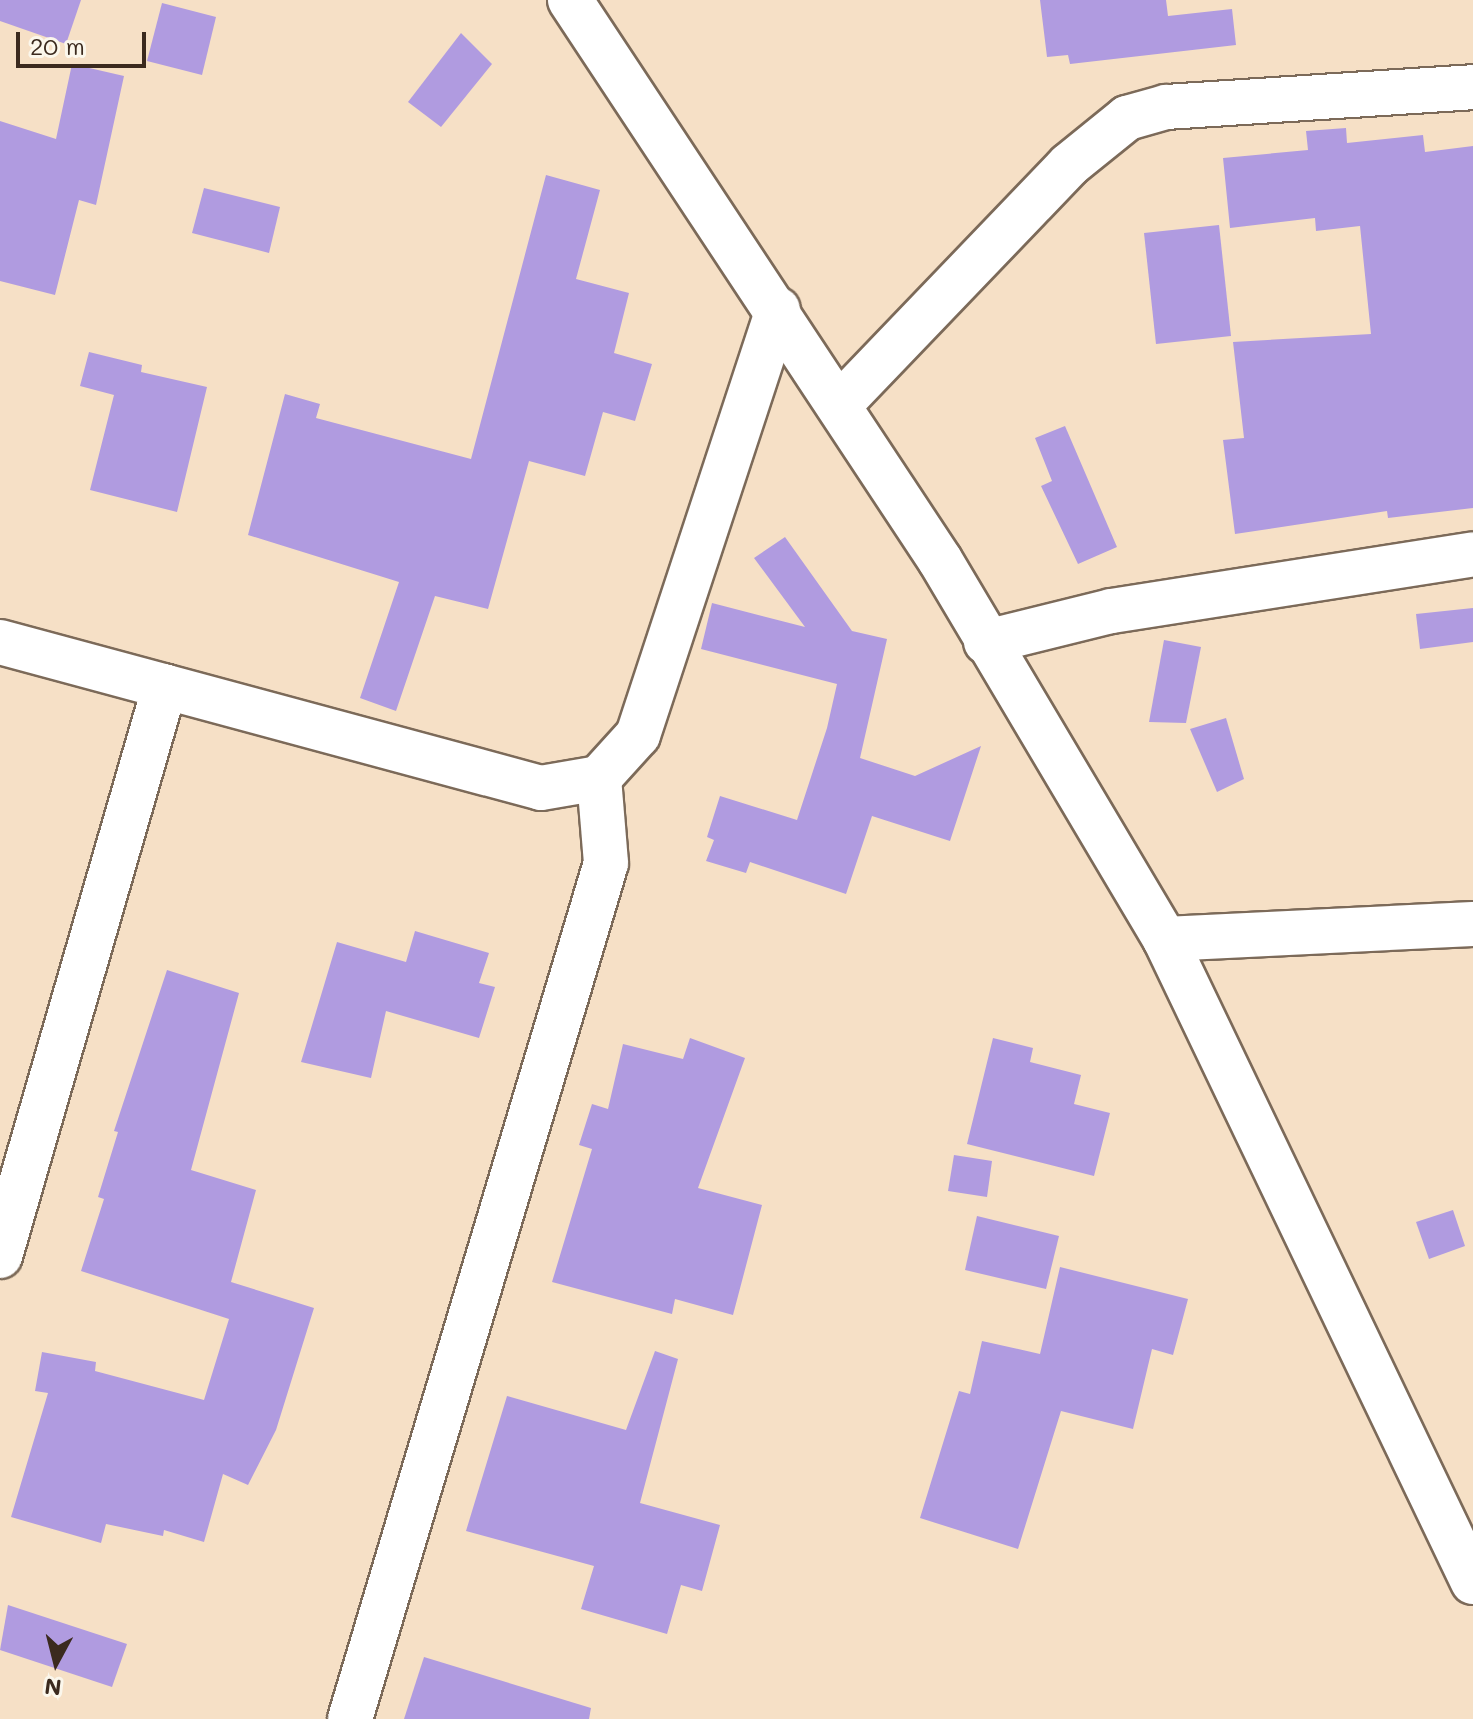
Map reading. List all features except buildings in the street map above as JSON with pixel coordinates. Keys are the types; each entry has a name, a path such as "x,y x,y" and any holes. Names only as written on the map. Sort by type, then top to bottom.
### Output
{"street":[{"path":"570,0 840,404 1165,939 1457,1508 1473,1582"},
{"path":"840,404 1069,165 1127,118 1166,107 1473,87"},
{"path":"0,642 541,788 599,778 638,735 778,309"},
{"path":"986,642 1111,611 1473,554"},
{"path":"0,1256 165,686"},
{"path":"350,1719 606,863 599,778"},
{"path":"1165,939 1473,924"}]}
